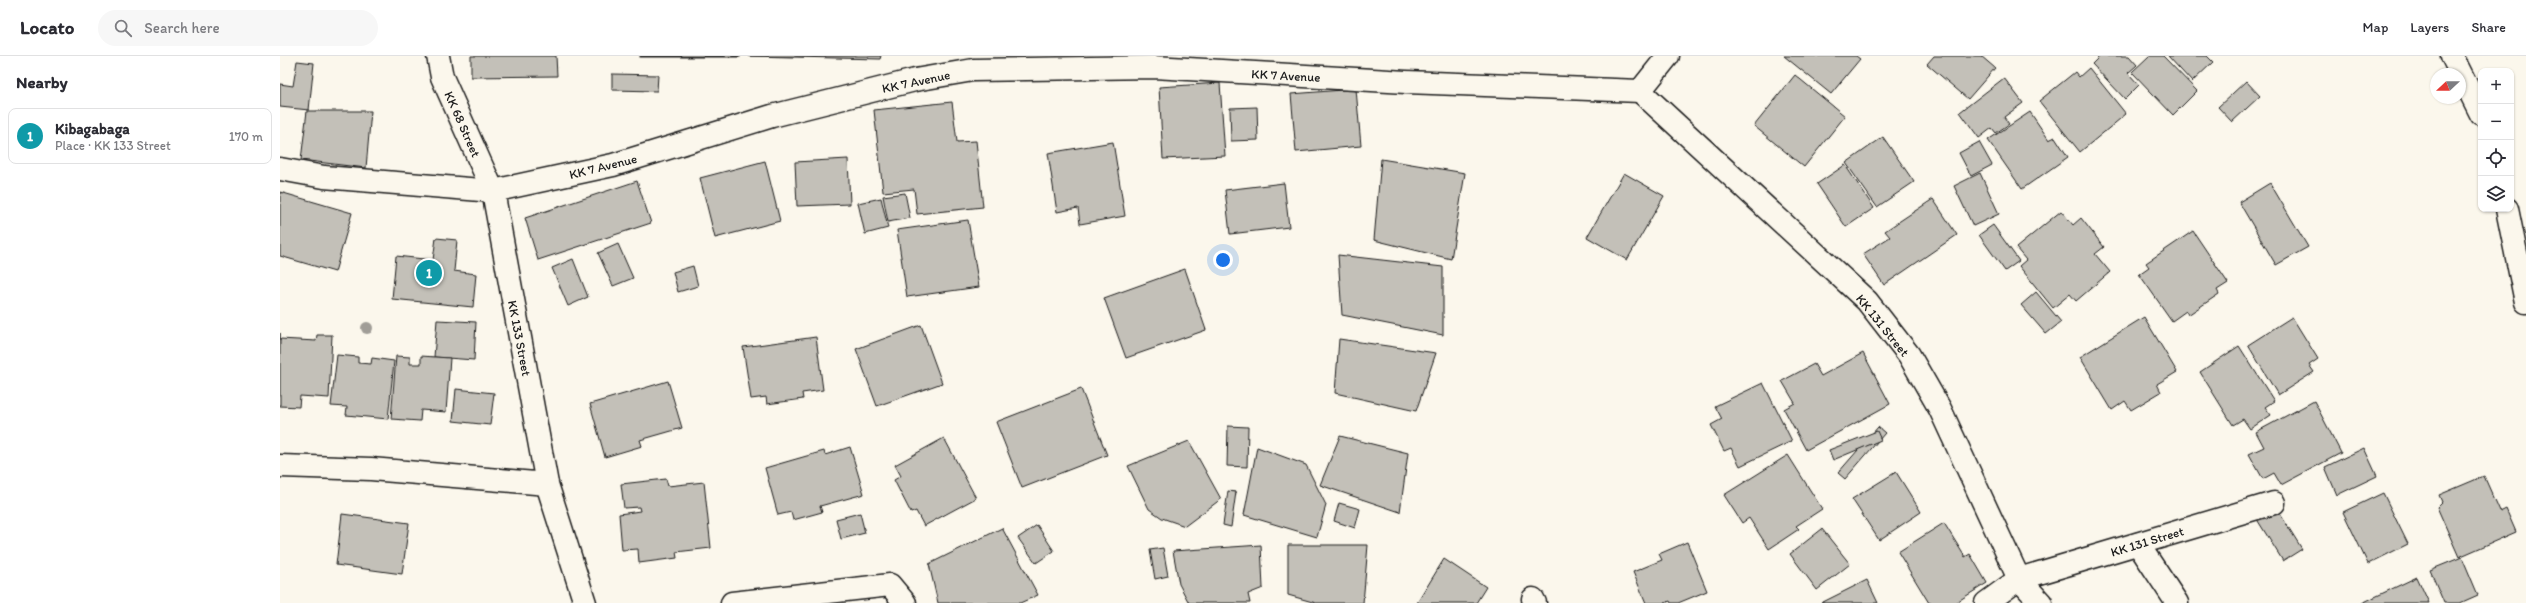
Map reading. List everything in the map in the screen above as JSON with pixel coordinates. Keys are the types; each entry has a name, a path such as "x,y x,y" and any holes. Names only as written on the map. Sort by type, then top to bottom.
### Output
{"street":[{"name":"KK 68 Street","path":"438,56 442,77 493,191"},
{"path":"1640,92 1668,56"},
{"path":"2452,56 2478,108"},
{"name":"KK 7 Avenue","path":"280,169 324,177 493,191 613,164 780,114 915,80 973,70 1154,67 1398,81 1640,92"},
{"name":"KK 131 Street","path":"1640,92 1867,301 1909,355 1940,409 2019,578 2041,603"},
{"name":"KK 133 Street","path":"493,191 547,484 586,603"},
{"path":"2508,212 2526,302"},
{"path":"280,466 379,469 547,484"},
{"name":"KK 131 Street","path":"1986,603 2019,578 2274,503"},
{"path":"2138,544 2177,603"},
{"path":"732,603 890,585 904,603"}],"building":[{"path":"471,56 556,56 557,76 471,77"},
{"path":"740,56 740,57 640,57"},
{"path":"748,56 881,56 880,59"},
{"path":"1784,56 1856,56 1860,59 1831,94"},
{"path":"1934,56 1981,56 1995,68 1968,99 1927,64"},
{"path":"2100,56 2129,56 2137,65 2128,73 2139,85 2125,99 2092,64"},
{"path":"2149,56 2163,56 2197,91 2173,115 2132,72"},
{"path":"2168,56 2207,56 2213,62 2192,82"},
{"path":"297,61 314,63 309,110 280,107 280,84 293,86"},
{"path":"2089,68 2126,114 2080,152 2039,101 2075,72 2079,77"},
{"path":"612,74 658,75 657,91 612,90"},
{"path":"1795,75 1845,116 1804,167 1754,126"},
{"path":"2004,78 2023,103 2004,117 2009,124 1996,133 1992,128 1979,138 1960,112"},
{"path":"2246,81 2260,96 2232,122 2218,107"},
{"path":"1220,83 1225,156 1163,159 1159,87"},
{"path":"1356,89 1361,146 1296,152 1291,94"},
{"path":"952,102 957,142 976,141 983,207 917,214 914,189 883,192 874,110"},
{"path":"1257,107 1258,140 1231,141 1230,108"},
{"path":"307,111 371,111 366,168 301,160"},
{"path":"2030,112 2049,140 2055,137 2068,157 2022,189 1988,140"},
{"path":"1883,137 1914,182 1877,207 1846,163"},
{"path":"1113,142 1125,216 1080,224 1078,208 1057,212 1048,153"},
{"path":"1979,142 1992,165 1971,176 1959,153"},
{"path":"848,159 850,204 797,206 795,162"},
{"path":"1381,159 1465,173 1451,259 1374,240"},
{"path":"765,161 780,221 715,238 700,178"},
{"path":"1845,165 1874,208 1846,227 1817,184"},
{"path":"1624,173 1664,196 1627,260 1587,237"},
{"path":"1980,173 1999,214 1973,226 1954,186"},
{"path":"637,181 651,223 538,260 525,218"},
{"path":"1284,183 1289,227 1230,234 1225,190"},
{"path":"2270,183 2308,247 2276,265 2239,202"},
{"path":"280,192 352,213 335,272 280,256"},
{"path":"905,193 910,218 888,222 883,196"},
{"path":"881,198 888,228 865,234 858,203"},
{"path":"1933,199 1957,235 1884,285 1863,254 1890,237 1885,231"},
{"path":"2061,211 2073,225 2081,218 2104,247 2095,254 2110,272 2076,301 2070,294 2053,308 2019,266 2026,260 2016,248"},
{"path":"968,220 979,287 907,297 897,230"},
{"path":"1993,225 2019,261 2005,271 1979,235"},
{"path":"2193,231 2228,283 2217,290 2219,294 2188,315 2186,311 2172,321 2139,274 2149,267 2146,263"},
{"path":"436,238 457,240 454,271 476,274 473,307 392,299 396,256 433,260"},
{"path":"618,244 633,278 613,286 598,253"},
{"path":"1338,255 1443,267 1443,335 1342,315"},
{"path":"573,259 588,297 568,306 552,268"},
{"path":"693,266 698,286 678,292 673,272"},
{"path":"1185,269 1206,330 1126,358 1104,298"},
{"path":"2036,292 2061,322 2046,334 2021,305"},
{"path":"2144,317 2177,372 2157,384 2161,392 2131,410 2125,401 2112,410 2080,357"},
{"path":"2292,317 2318,359 2309,365 2314,372 2278,395 2248,345"},
{"path":"437,320 476,322 474,360 434,357"},
{"path":"921,325 942,383 877,406 856,349"},
{"path":"317,335 332,335 329,398 300,396 299,407 280,406 280,339 316,341"},
{"path":"816,337 823,390 802,393 803,399 767,404 766,397 751,399 743,347"},
{"path":"1339,339 1436,353 1416,411 1335,393"},
{"path":"2239,346 2274,401 2265,407 2271,415 2250,429 2243,419 2233,425 2200,372"},
{"path":"1863,353 1890,404 1806,450 1784,409 1795,403 1782,381 1814,364 1821,376"},
{"path":"337,355 358,357 358,363 371,364 372,358 394,361 388,419 346,415 347,407 331,406"},
{"path":"396,356 410,357 410,364 421,364 421,356 450,358 446,412 421,410 420,421 391,419"},
{"path":"668,381 682,428 640,440 642,446 605,457 590,404"},
{"path":"1763,383 1792,441 1740,466 1731,448 1724,451 1711,425 1722,419 1715,406"},
{"path":"456,389 494,393 490,425 453,421"},
{"path":"1081,389 1107,455 1022,488 996,422"},
{"path":"2314,401 2341,453 2281,485 2274,473 2263,479 2249,454 2264,447 2256,432"},
{"path":"1228,426 1248,427 1247,467 1227,466"},
{"path":"1878,427 1885,433 1845,479 1838,473"},
{"path":"1877,431 1881,440 1833,460 1829,450"},
{"path":"1340,436 1408,453 1400,512 1320,485"},
{"path":"944,438 976,498 924,526 916,511 911,513 894,480 901,476 895,465"},
{"path":"1189,441 1221,499 1185,526 1162,518 1149,509 1128,466"},
{"path":"850,447 864,494 820,506 822,512 793,520 791,512 778,515 765,468 824,451 825,455"},
{"path":"1257,447 1306,465 1326,505 1317,537 1244,515"},
{"path":"2364,448 2377,476 2337,495 2325,467"},
{"path":"1788,455 1822,509 1796,526 1799,529 1769,549 1749,518 1742,523 1724,495"},
{"path":"1896,472 1921,512 1879,540 1852,499"},
{"path":"2484,476 2500,512 2506,509 2516,532 2459,557 2437,507 2442,502 2439,495"},
{"path":"666,479 668,486 704,482 711,548 676,552 677,558 639,563 638,549 622,550 619,514 640,511 639,507 624,508 621,484"},
{"path":"1228,491 1236,492 1231,527 1223,525"},
{"path":"2383,493 2408,544 2368,564 2343,512"},
{"path":"2272,501 2302,549 2283,561 2253,513"},
{"path":"1339,503 1360,509 1355,528 1334,521"},
{"path":"860,513 865,533 841,539 836,519"},
{"path":"342,514 409,523 402,574 336,565"},
{"path":"1944,523 1965,557 1970,554 1987,583 1955,603 1929,603 1898,552"},
{"path":"1037,525 1054,551 1036,563 1018,538"},
{"path":"1002,528 1038,595 1020,603 938,603 929,564"},
{"path":"1822,529 1850,564 1817,590 1790,554"},
{"path":"1687,542 1707,591 1678,603 1671,603 1670,601 1665,603 1646,603 1633,572 1662,560 1659,554"},
{"path":"1261,545 1263,588 1248,594 1250,603 1189,603 1179,584 1173,551"},
{"path":"1288,545 1368,545 1363,603 1316,603 1288,595"},
{"path":"1163,548 1168,576 1155,579 1150,550"},
{"path":"2462,557 2478,595 2460,603 2444,603 2430,570"},
{"path":"1444,559 1486,587 1476,603 1417,603"},
{"path":"2417,577 2429,603 2362,603"},
{"path":"1867,580 1878,603 1821,603"}],"place":[{"name":"Kibagabaga","path":"429,273"}]}
